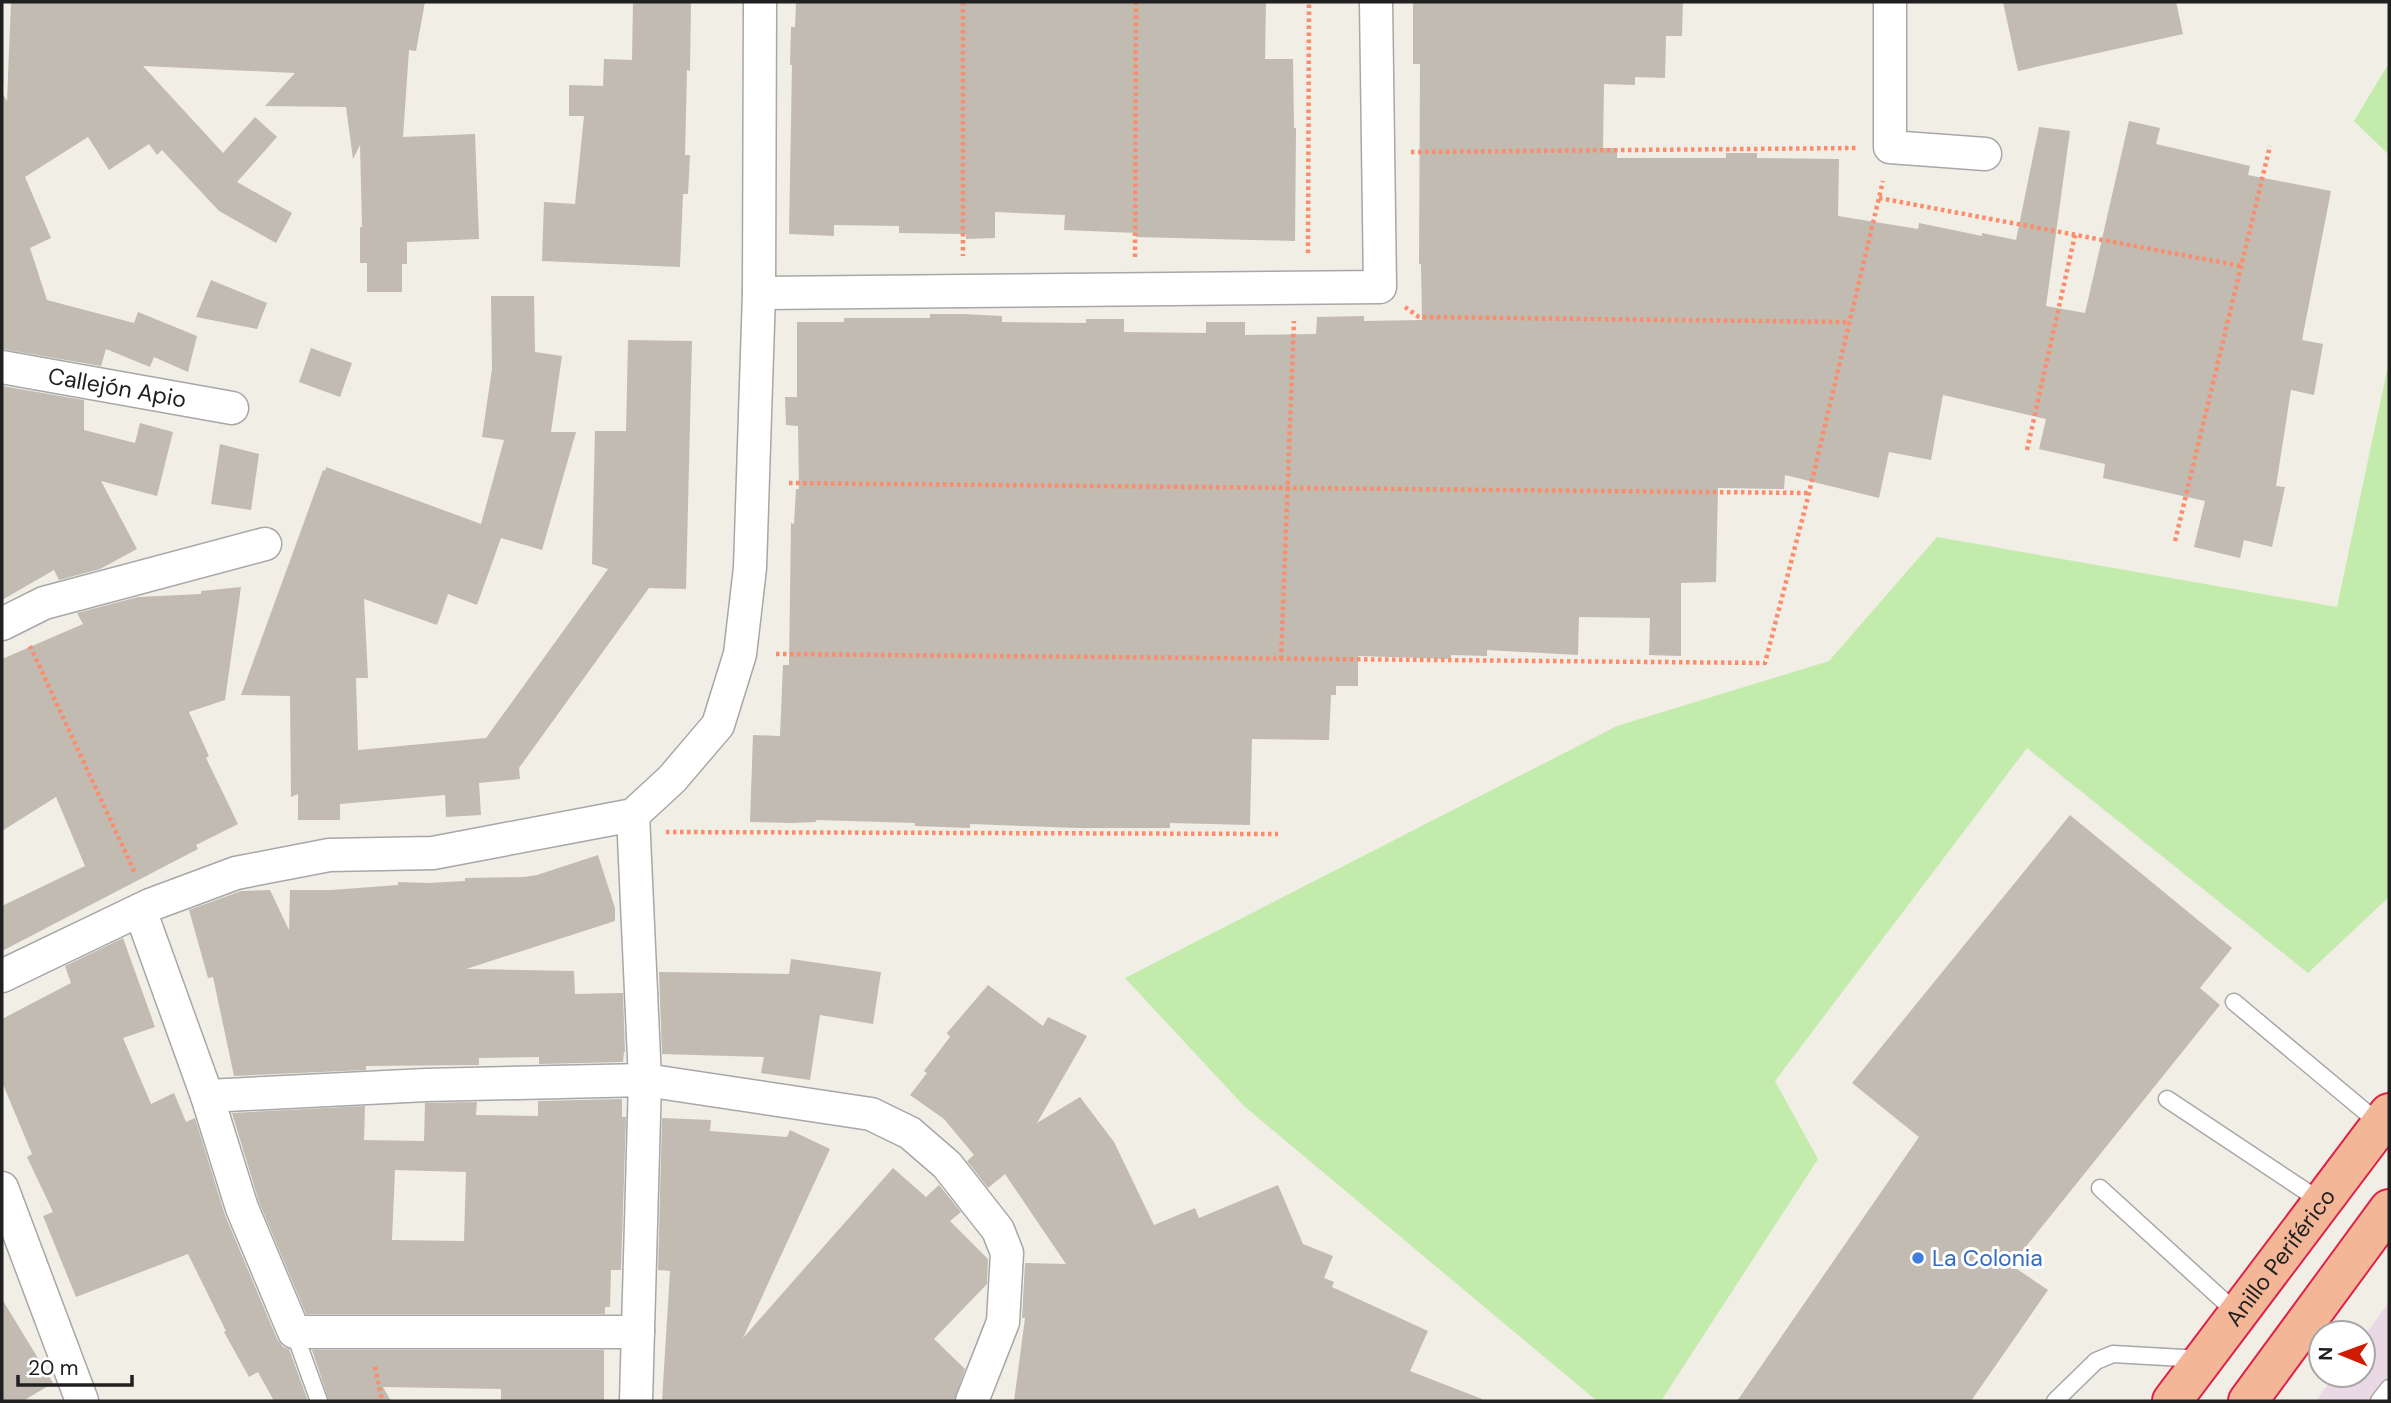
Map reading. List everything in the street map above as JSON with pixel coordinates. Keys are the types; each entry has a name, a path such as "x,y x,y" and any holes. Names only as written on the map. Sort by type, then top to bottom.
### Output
{"highway":[{"name":"Anillo Periférico","path":"2172,1401 2385,1119"},
{"path":"2248,1401 2389,1209"}],"street":[{"path":"2,976 145,907 236,873 329,855 433,853 535,835 633,823 718,725 740,654 750,568 759,293 760,2"},
{"path":"759,293 1380,287 1376,2"},
{"path":"1890,2 1890,147 1985,154"},
{"name":"Callejón Apio","path":"2,367 232,408"},
{"path":"9,621 44,603 265,544"},
{"path":"633,823 645,1080 636,1401"},
{"path":"145,907 242,1208 294,1332 638,1332"},
{"path":"207,1096 426,1085 645,1080 871,1114 910,1133 947,1165 998,1230 1007,1253 1003,1322 972,1401"},
{"path":"2,1188 82,1401"}],"lane":[{"path":"2234,1002 2385,1119"},
{"path":"2167,1099 2322,1202"},
{"path":"2099,1188 2238,1314"},
{"path":"294,1332 318,1401"},
{"path":"2055,1401 2096,1361 2113,1354 2204,1359"},
{"path":"2379,1401 2389,1388"}],"path":[{"path":"963,2 963,291"},
{"path":"1135,289 1136,2"},
{"path":"1281,659 1286,488 1301,288 1309,2"},
{"path":"2175,541 2270,146"},
{"path":"740,654 1765,663 1809,493 1890,147 1378,153"},
{"path":"1879,198 2241,266"},
{"path":"2027,450 2076,235"},
{"path":"1380,287 1419,317 1850,323"},
{"path":"753,483 1809,493"},
{"path":"9,621 145,907"},
{"path":"633,823 1278,834"}],"shaded area":[{"path":"2389,1302 2389,1401 2316,1401 2325,1389 2377,1389 2377,1319"}],"green space":[{"path":"2389,63 2389,155 2354,121"},
{"path":"2389,361 2389,897 2308,973 2027,748 1775,1081 1818,1159 1661,1401 1597,1401 1244,1106 1125,978 1617,726 1829,661 1937,537 2337,607"}],"building":[{"path":"11,2 425,2 416,51 409,50 403,137 475,134 479,239 407,242 407,264 402,264 402,292 367,292 367,263 360,263 360,145 353,159 346,107 265,106 295,73 143,66 223,153 255,117 277,137 237,182 292,213 276,243 219,211 162,150 157,155 149,144 109,170 88,137 25,177 51,238 30,248 47,300 134,323 138,312 197,336 188,372 154,357 150,367 106,349 101,366 2,349 2,93 7,101"},
{"path":"633,2 691,2 685,155 690,155 688,194 683,194 680,267 542,261 544,202 575,204 584,116 569,116 569,85 603,86 604,59 632,60"},
{"path":"796,2 1266,2 1265,59 1293,59 1296,128 1295,241 1136,237 1137,233 1064,230 1065,215 995,212 995,238 966,239 966,234 899,233 899,226 834,225 834,236 789,234 791,27 795,27"},
{"path":"1413,2 1683,2 1682,36 1666,36 1665,78 1635,77 1635,85 1604,84 1603,148 1617,148 1617,158 1726,158 1726,153 1757,153 1757,158 1839,159 1838,216 1918,229 1919,223 2016,240 2039,127 2070,131 2046,306 2085,313 2129,121 2160,128 2156,144 2250,166 2248,175 2331,191 2302,340 2323,344 2314,395 2291,390 2276,486 2285,487 2272,547 2244,540 2240,558 2194,547 2205,501 2103,478 2105,464 2039,449 2046,419 1943,395 1931,460 1889,452 1879,498 1785,475 1784,489 1718,488 1716,582 1681,583 1681,656 1649,655 1650,618 1579,617 1578,655 1487,650 1487,656 1451,655 1451,659 1358,656 1358,686 1336,686 1336,695 1331,695 1329,740 1252,739 1250,825 1170,823 1170,828 1078,828 970,824 970,828 915,826 915,823 816,820 791,823 750,822 753,735 780,736 783,665 789,665 791,523 794,524 796,489 799,489 798,426 786,425 785,397 797,397 797,322 844,322 844,318 930,318 930,314 963,314 1002,316 1002,322 1086,323 1086,319 1124,319 1124,332 1206,333 1206,322 1245,322 1245,335 1316,334 1317,317 1364,316 1364,321 1422,320 1419,264 1420,64 1413,64"},
{"path":"2003,2 2176,2 2183,34 2018,71"},
{"path":"211,280 267,303 257,329 196,317"},
{"path":"491,296 534,296 535,352 562,356 551,432 576,432 542,550 501,538 477,605 448,594 437,625 364,599 368,678 356,678 358,750 486,738 608,569 592,564 595,431 626,431 628,340 692,341 686,589 649,588 519,768 520,779 479,783 481,815 446,817 445,795 340,804 340,820 298,820 298,794 291,797 290,696 241,695 323,470 325,471 326,467 481,524 504,440 482,437 492,369"},
{"path":"311,348 352,363 340,397 299,382"},
{"path":"2,386 84,400 84,430 135,443 140,423 173,432 157,496 101,481 137,549 100,569 59,580 54,570 2,600"},
{"path":"220,444 259,454 251,510 211,504"},
{"path":"241,587 225,700 189,712 209,756 206,758 238,824 196,845 198,849 2,951 2,906 85,866 56,797 2,831 2,659 83,624 77,613 138,597 201,594 201,591"},
{"path":"2070,815 2232,948 2200,988 2220,1005 2011,1265 2048,1290 1971,1401 1737,1401 1919,1137 1852,1083"},
{"path":"598,855 615,908 615,921 466,969 574,971 575,994 623,993 623,1062 539,1064 539,1057 479,1058 479,1065 366,1066 366,1070 234,1076 213,977 208,978 189,910 241,891 270,890 289,930 290,890 331,890 398,885 398,882 465,881 465,878 524,877"},
{"path":"123,938 155,1027 123,1038 151,1104 174,1093 186,1122 195,1118 225,1215 277,1339 283,1347 289,1349 308,1401 274,1401 258,1372 249,1377 224,1332 226,1331 188,1254 76,1297 43,1216 53,1212 27,1157 32,1154 2,1082 2,1019 71,983 65,966"},
{"path":"791,959 881,972 873,1024 820,1015 810,1080 761,1073 764,1057 662,1054 659,972 789,974"},
{"path":"988,985 1043,1026 1048,1017 1087,1036 1037,1123 1080,1097 1114,1142 1154,1225 1195,1208 1199,1218 1278,1185 1303,1244 1333,1256 1324,1278 1334,1282 1332,1287 1428,1331 1410,1371 1482,1401 1014,1401 1025,1318 1022,1318 1025,1263 1066,1264 1005,1174 988,1188 967,1161 974,1155 944,1119 910,1095 927,1073 924,1071 950,1037 947,1033"},
{"path":"622,1099 622,1117 626,1117 621,1270 611,1270 610,1307 605,1307 605,1314 306,1314 259,1202 232,1113 365,1106 364,1140 424,1141 425,1103 477,1102 476,1115 538,1116 538,1101","holes":["395,1170 466,1172 464,1241 392,1240"]},
{"path":"662,1118 711,1120 710,1131 787,1137 790,1130 830,1149 743,1338 893,1168 926,1197 939,1185 961,1212 950,1221 988,1259 987,1284 934,1339 965,1369 954,1401 662,1401 670,1271 658,1270"},
{"path":"2,1299 53,1383 23,1401 2,1401"},
{"path":"312,1350 604,1350 604,1401 501,1401 501,1389 383,1387 391,1401 329,1401"}],"place":[{"name":"La Colonia","path":"1918,1258"}]}
